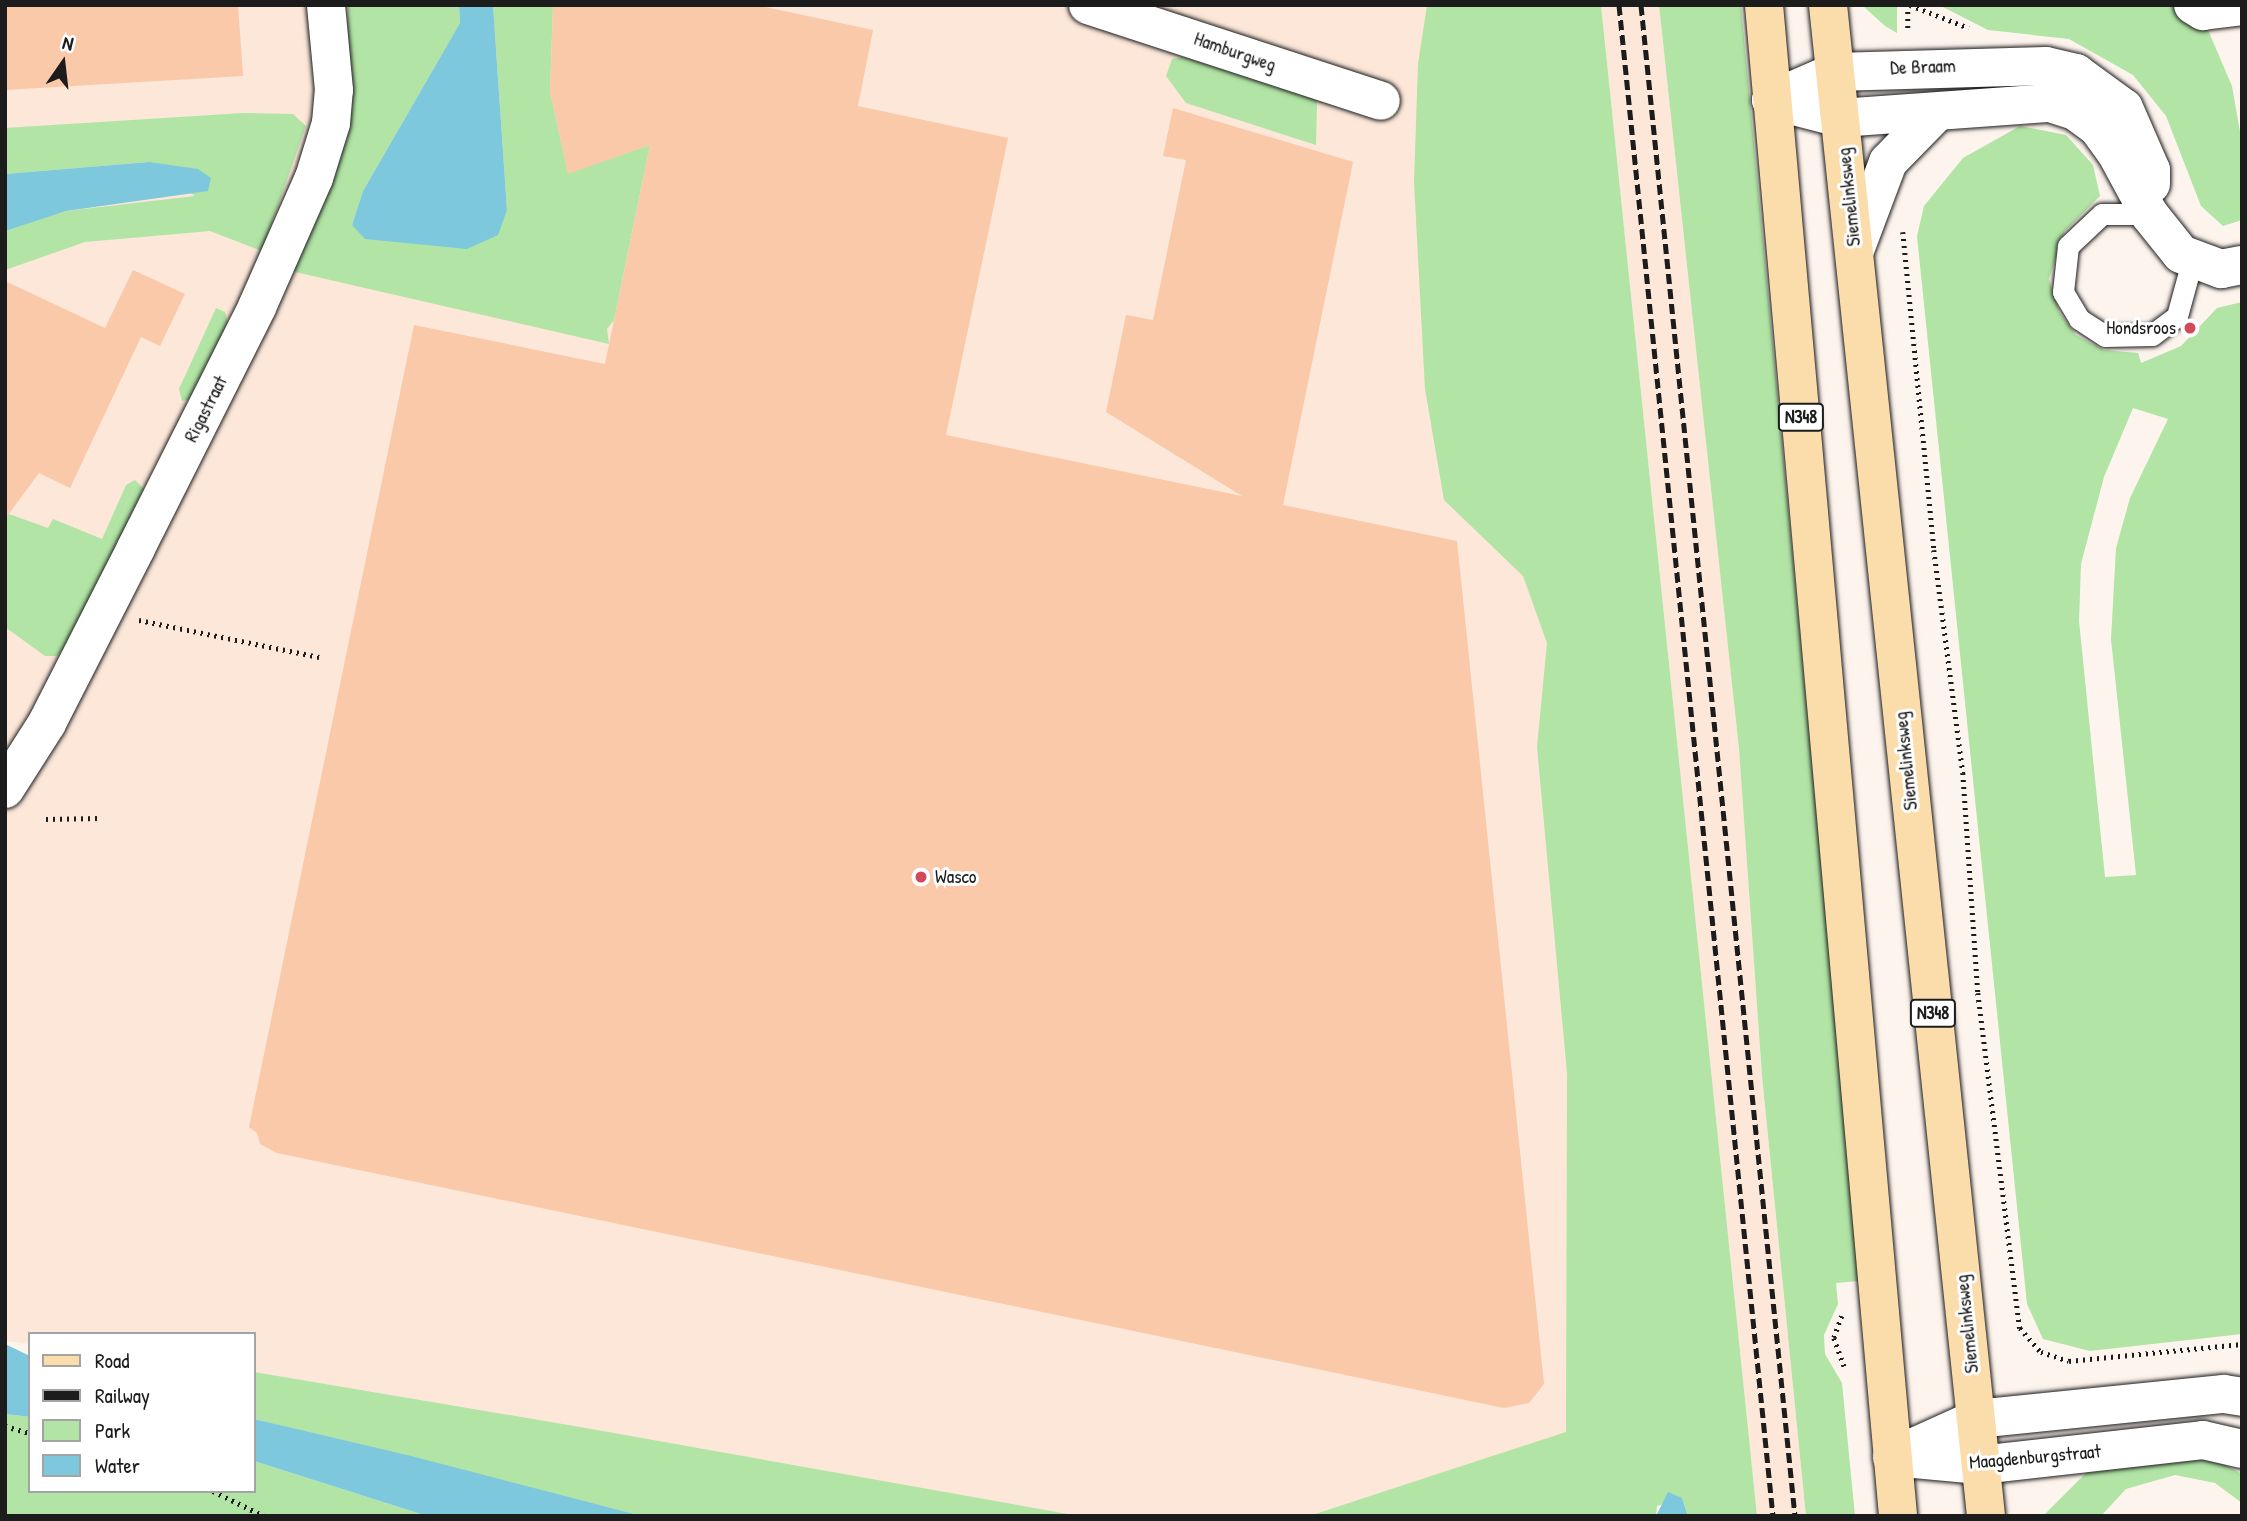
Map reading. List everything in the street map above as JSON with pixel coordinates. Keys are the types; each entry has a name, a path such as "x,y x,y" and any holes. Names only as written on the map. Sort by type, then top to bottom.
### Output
{"main road":[{"name":"N348","path":"1764,5 1898,1516"},
{"name":"Siemelinksweg","path":"1828,5 1986,1516"}],"street":[{"name":"Rigastraat","path":"5,789 47,723 106,607 257,307 314,178 331,123 334,90 326,5"},
{"name":"Hamburgweg","path":"1088,5 1158,15 1381,101"},
{"path":"2193,5 2203,11 2242,6"},
{"name":"De Braam","path":"1771,100 1835,72 2022,64 2076,73 2124,108 2151,170 2149,214"},
{"path":"1771,100 1840,118 2050,103 2074,111 2098,128 2115,151 2149,214 2168,241 2192,261 2221,269 2242,265"},
{"path":"1854,250 1888,162 1936,113"},
{"name":"Maagdenburgstraat","path":"1892,1457 1976,1419 2224,1394 2242,1397"},
{"name":"Maagdenburgstraat","path":"1892,1457 1980,1465 2203,1440 2242,1448"}],"lane":[{"path":"2149,214 2102,214 2068,246 2062,284 2079,319 2105,336 2152,335 2177,316 2192,261"}],"path":[{"path":"1908,5 1910,67"},
{"path":"1903,228 2011,1280 2020,1328 2053,1359 2242,1343"},
{"path":"106,607 132,619 318,657"},
{"path":"46,819 100,818"},
{"path":"1963,1285 2011,1280"},
{"path":"1842,1316 1849,1294 1879,1292"},
{"path":"5,1426 28,1432"},
{"path":"217,1493 264,1516"}],"shaded area":[{"path":"5,5 1550,5 1698,1369 1566,1433 1309,1516 1079,1516 256,1372 256,1332 28,1332 28,1344 5,1341"},
{"path":"1601,5 1659,5 1739,749 1762,1077 1806,1516 1757,1516"}],"green space":[{"path":"348,5 459,5 460,23 363,191 352,225 507,210 493,5 553,5 550,92 568,173 650,145 614,320 607,329 609,344 291,271 346,108"},
{"path":"1427,5 1601,5 1757,1516 1688,1516 1682,1498 1657,1506 1656,1516 1309,1516 1566,1432 1567,1073 1537,747 1547,643 1523,576 1444,500 1425,389 1414,182 1418,64"},
{"path":"1659,5 1741,5 1857,1244 1859,1281 1836,1283 1838,1304 1824,1335 1825,1354 1842,1383 1855,1516 1806,1516 1762,1076 1739,749"},
{"path":"1862,5 1897,5 1897,33 1885,26"},
{"path":"1939,5 2171,5 2208,30 2232,86 2242,143 2242,220 2223,226 2201,206 2166,116 2133,75 2069,39 1988,30"},
{"path":"1182,57 1303,91 1317,102 1316,145 1186,103 1166,76 1172,59"},
{"path":"243,113 293,114 306,126 262,251 210,231 85,242 5,270 5,231 13,227 66,211 195,196 149,162 5,174 5,128"},
{"path":"2020,126 2066,135 2093,165 2100,196 2064,232 2049,279 2059,312 2076,335 2104,350 2138,353 2141,363 2181,346 2217,308 2242,302 2242,1334 2090,1351 2043,1339 2027,1304 1917,236 1924,206 1963,158","holes":["2133,408 2168,419 2130,498 2116,548 2111,639 2136,875 2105,877 2079,621 2081,564 2104,477"]},
{"path":"216,308 225,312 228,324 192,399 182,401 179,389"},
{"path":"135,480 147,492 65,647 57,656 45,656 5,627 5,519 9,514 48,528 53,519 102,539 126,485"},
{"path":"256,1372 1079,1516 642,1516 256,1420"},
{"path":"5,1414 28,1417 28,1493 256,1493 256,1462 427,1516 5,1516"},
{"path":"2181,1454 2218,1461 2242,1474 2242,1503 2215,1483 2175,1475 2126,1489 2101,1516 2043,1516 2088,1471"}],"water":[{"path":"459,5 493,5 507,210 498,235 467,249 365,239 352,225 363,191 460,23"},
{"path":"149,162 198,169 211,178 208,191 66,211 5,231 5,174"},
{"path":"5,1344 28,1355 28,1417 5,1414"},
{"path":"256,1419 411,1456 642,1516 427,1516 256,1462"},
{"path":"1668,1492 1682,1498 1688,1516 1656,1516"}],"building":[{"path":"5,5 238,5 243,76 5,90"},
{"path":"553,5 756,5 873,30 858,106 1008,138 946,435 1242,496 1106,412 1126,315 1153,320 1186,160 1163,156 1173,108 1353,162 1283,505 1457,541 1544,1384 1529,1403 1504,1408 277,1153 260,1144 257,1133 249,1127 414,325 605,364 650,145 568,174 550,92"},
{"path":"133,270 185,294 160,346 141,337 70,488 39,473 5,519 5,281 105,328"}],"railway":[{"path":"1619,5 1773,1516"},
{"path":"1641,5 1795,1516"}],"place":[{"name":"Hondsroos","path":"2190,328"},
{"name":"Wasco","path":"921,877"}]}
